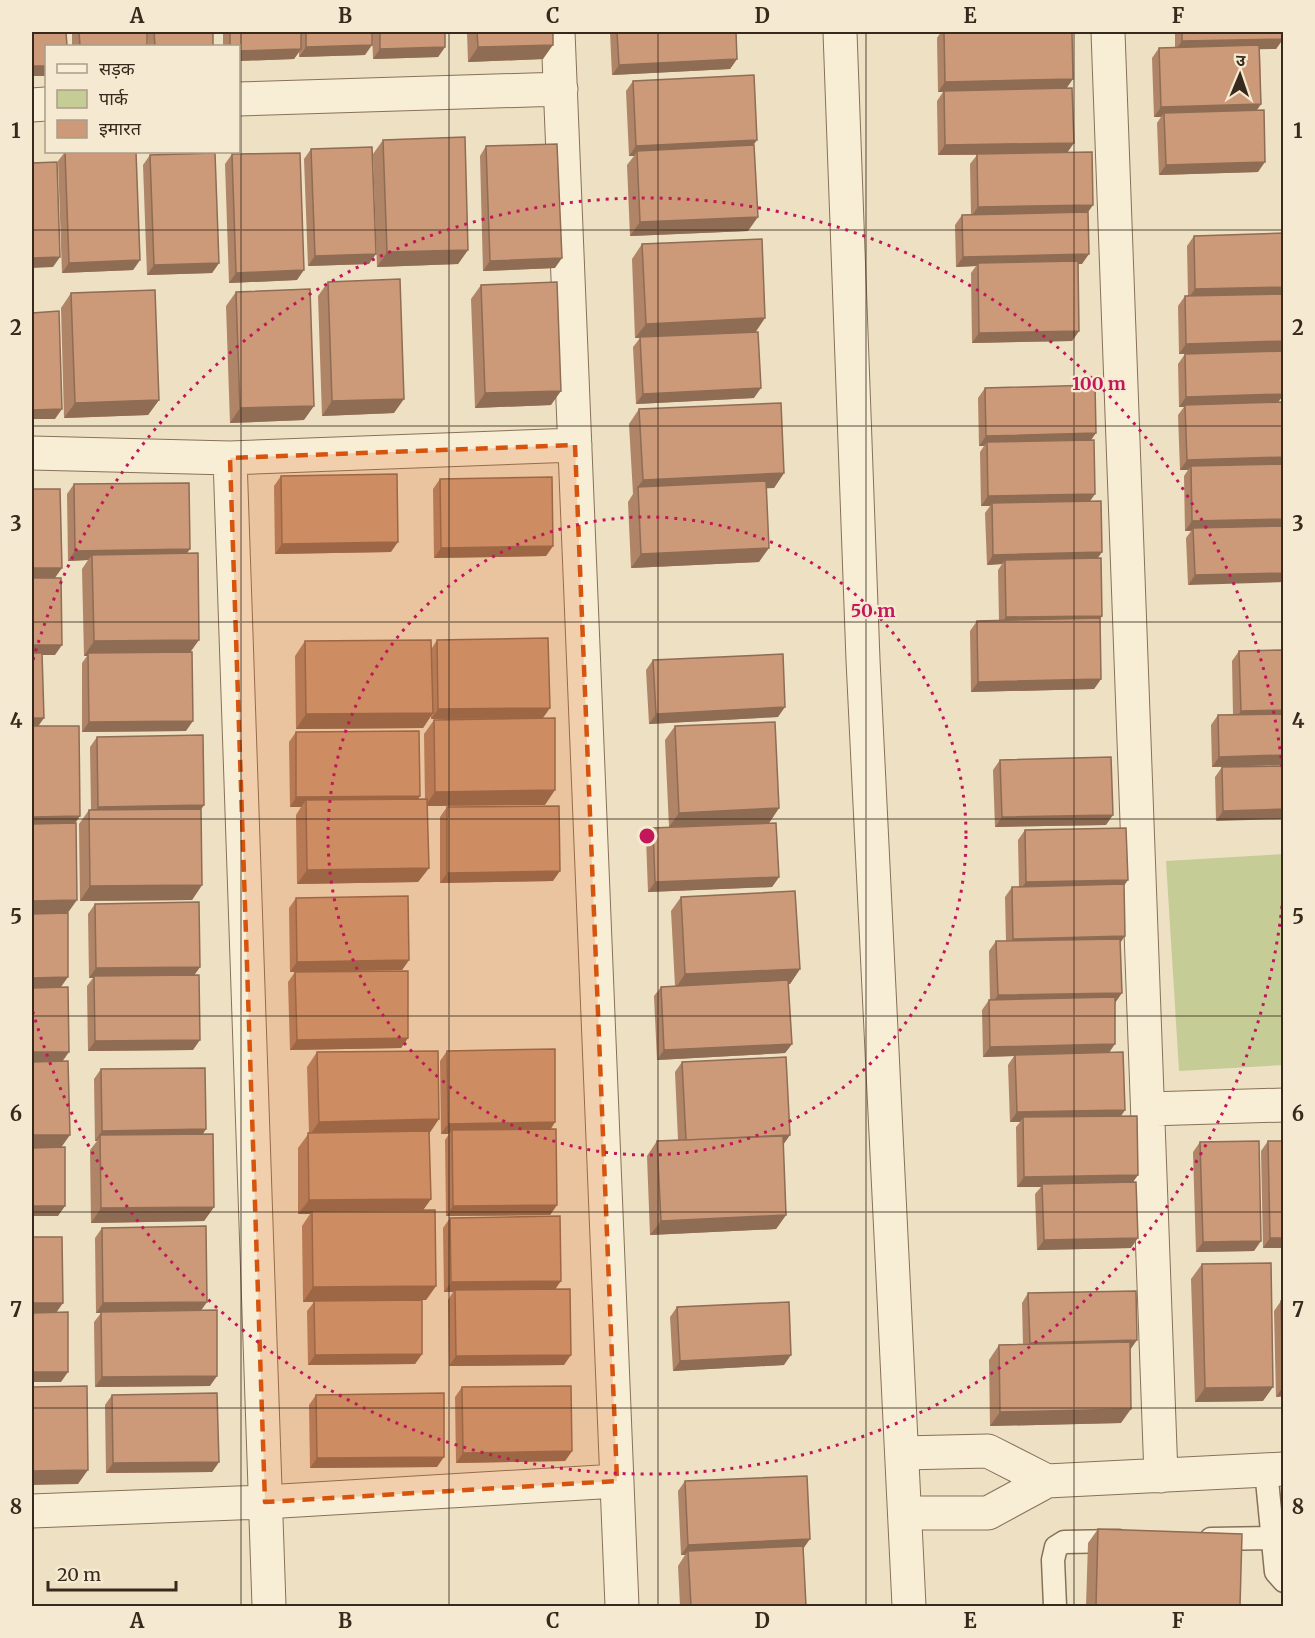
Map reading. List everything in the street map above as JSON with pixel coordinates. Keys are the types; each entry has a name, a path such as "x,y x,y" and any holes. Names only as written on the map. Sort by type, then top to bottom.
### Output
{"street":[{"path":"558,32 622,1606"},
{"path":"840,32 863,660 909,1606"},
{"path":"1108,32 1161,1476"},
{"path":"240,99 561,89"},
{"path":"32,453 230,458 575,445"},
{"path":"230,458 269,1606"},
{"path":"1148,1109 1284,1105"},
{"path":"903,1453 988,1451 1047,1481"},
{"path":"906,1513 988,1513 1047,1481 1275,1470"},
{"path":"32,1511 265,1502 617,1481"}],"lane":[{"path":"1275,1470 1273,1538 1276,1572 1284,1581"},
{"path":"1191,1539 1273,1538"},
{"path":"1055,1606 1053,1560 1056,1547 1064,1542 1145,1540"}],"highlighted area":[{"path":"575,445 617,1481 265,1502 230,458"}],"green space":[{"path":"1283,854 1283,1065 1179,1071 1166,861"}],"building":[{"path":"32,32 66,32 67,45 45,45 45,66 32,66"},
{"path":"79,32 147,32 147,45 80,45"},
{"path":"154,32 213,32 213,45 155,45"},
{"path":"230,32 301,32 301,49 240,51 240,45 230,45"},
{"path":"306,32 372,32 372,45 306,47"},
{"path":"380,32 445,32 445,47 380,49"},
{"path":"477,32 553,32 553,45 478,47"},
{"path":"617,32 736,32 737,59 619,65"},
{"path":"944,32 1072,32 1073,79 945,82"},
{"path":"1182,32 1283,32 1283,39 1182,41"},
{"path":"1259,45 1261,104 1161,107 1159,48"},
{"path":"754,75 757,140 636,146 633,81"},
{"path":"1072,88 1074,143 945,145 944,91"},
{"path":"1264,110 1265,162 1166,165 1164,113"},
{"path":"465,137 468,250 387,252 383,140"},
{"path":"557,144 562,258 490,261 486,146"},
{"path":"754,145 758,217 640,222 637,151"},
{"path":"372,147 376,254 315,256 311,149"},
{"path":"1092,152 1093,205 978,207 977,154"},
{"path":"65,153 136,153 140,260 69,263"},
{"path":"215,153 219,263 154,265 150,155"},
{"path":"300,153 304,270 236,273 232,154"},
{"path":"57,162 60,257 32,258 32,163"},
{"path":"1088,212 1089,254 963,257 962,215"},
{"path":"1284,233 1284,287 1195,289 1194,236"},
{"path":"762,239 765,318 646,324 642,244"},
{"path":"1078,261 1079,331 979,333 978,263"},
{"path":"400,279 404,399 332,401 328,282"},
{"path":"557,282 561,391 485,393 481,285"},
{"path":"310,289 314,406 240,408 236,292"},
{"path":"155,290 159,400 75,403 71,293"},
{"path":"1284,294 1284,341 1186,344 1185,296"},
{"path":"59,311 62,409 32,410 32,313"},
{"path":"758,332 761,388 643,394 640,337"},
{"path":"1283,351 1284,394 1186,397 1185,354"},
{"path":"1095,385 1096,433 986,436 985,388"},
{"path":"1284,402 1284,457 1187,460 1185,405"},
{"path":"781,403 784,473 643,480 639,409"},
{"path":"1094,440 1095,494 988,496 987,442"},
{"path":"1284,464 1284,519 1192,521 1191,466"},
{"path":"397,474 398,542 282,544 281,476"},
{"path":"552,477 553,546 441,548 440,479"},
{"path":"766,481 769,548 641,554 638,487"},
{"path":"189,483 190,549 75,551 74,484"},
{"path":"32,489 60,489 62,568 32,568"},
{"path":"1101,501 1102,552 993,555 992,503"},
{"path":"1284,526 1284,573 1195,575 1193,528"},
{"path":"198,553 199,640 94,641 92,555"},
{"path":"1101,558 1102,616 1006,617 1005,560"},
{"path":"32,578 61,578 62,645 32,645"},
{"path":"1100,618 1101,679 978,682 977,621"},
{"path":"548,638 550,708 438,709 437,640"},
{"path":"431,640 433,713 306,714 305,641"},
{"path":"1284,650 1284,710 1241,711 1239,651"},
{"path":"192,652 193,721 89,722 88,653"},
{"path":"32,653 42,653 44,718 32,718"},
{"path":"783,654 785,707 656,714 653,660"},
{"path":"1284,714 1284,755 1219,757 1218,715"},
{"path":"555,718 555,790 435,792 434,720"},
{"path":"775,722 779,808 679,813 675,726"},
{"path":"32,726 79,726 80,816 32,817"},
{"path":"419,731 420,796 296,797 296,732"},
{"path":"203,735 204,805 98,807 97,737"},
{"path":"1111,757 1113,815 1002,817 1000,760"},
{"path":"1284,766 1284,809 1223,811 1222,767"},
{"path":"427,799 429,868 307,870 306,800"},
{"path":"559,806 560,871 447,873 447,807"},
{"path":"201,809 202,885 90,886 89,810"},
{"path":"76,823 77,900 32,901 32,824"},
{"path":"776,823 779,877 655,882 653,828"},
{"path":"1126,828 1128,880 1026,882 1025,830"},
{"path":"1124,884 1125,936 1013,939 1012,887"},
{"path":"795,891 800,969 685,974 681,897"},
{"path":"408,896 409,960 297,962 296,898"},
{"path":"199,902 200,967 96,968 95,904"},
{"path":"68,913 68,977 32,978 32,914"},
{"path":"1120,939 1122,993 998,995 996,941"},
{"path":"408,971 408,1038 297,1040 295,972"},
{"path":"199,975 200,1040 95,1041 94,976"},
{"path":"788,980 792,1044 664,1050 661,987"},
{"path":"68,987 69,1052 32,1052 32,988"},
{"path":"1115,997 1115,1044 990,1047 989,1000"},
{"path":"555,1049 555,1122 448,1124 447,1051"},
{"path":"438,1051 439,1119 319,1122 317,1052"},
{"path":"1123,1052 1125,1110 1017,1112 1015,1055"},
{"path":"786,1057 790,1135 686,1140 682,1062"},
{"path":"68,1061 70,1135 32,1135 32,1062"},
{"path":"205,1068 206,1129 102,1131 101,1069"},
{"path":"1137,1116 1138,1175 1024,1177 1023,1117"},
{"path":"556,1129 557,1205 453,1206 452,1130"},
{"path":"429,1131 431,1199 309,1200 308,1133"},
{"path":"213,1134 214,1207 101,1208 100,1135"},
{"path":"783,1136 786,1215 661,1221 657,1141"},
{"path":"1259,1141 1261,1241 1203,1242 1200,1142"},
{"path":"1268,1141 1284,1141 1284,1238 1270,1238"},
{"path":"65,1147 65,1206 32,1206 32,1148"},
{"path":"1136,1182 1138,1238 1044,1240 1042,1184"},
{"path":"435,1210 436,1286 313,1287 312,1211"},
{"path":"560,1216 561,1281 451,1282 450,1218"},
{"path":"206,1226 207,1302 103,1303 102,1228"},
{"path":"32,1237 62,1237 63,1303 32,1303"},
{"path":"1271,1263 1273,1387 1205,1388 1202,1264"},
{"path":"570,1289 571,1355 456,1356 455,1290"},
{"path":"1136,1291 1137,1340 1030,1343 1028,1293"},
{"path":"422,1300 422,1354 315,1355 314,1301"},
{"path":"1281,1301 1284,1301 1284,1387 1283,1387"},
{"path":"789,1302 791,1355 680,1361 677,1307"},
{"path":"217,1310 217,1376 102,1377 101,1312"},
{"path":"68,1312 68,1372 32,1372 32,1313"},
{"path":"1130,1342 1131,1409 1000,1412 999,1345"},
{"path":"87,1386 88,1470 32,1471 32,1387"},
{"path":"571,1386 572,1451 463,1453 462,1387"},
{"path":"217,1393 219,1462 113,1463 112,1395"},
{"path":"444,1393 444,1457 317,1458 316,1395"},
{"path":"807,1476 810,1539 688,1545 685,1481"},
{"path":"1098,1529 1242,1534 1240,1606 1096,1606"},
{"path":"803,1546 806,1606 691,1606 688,1551"}]}
